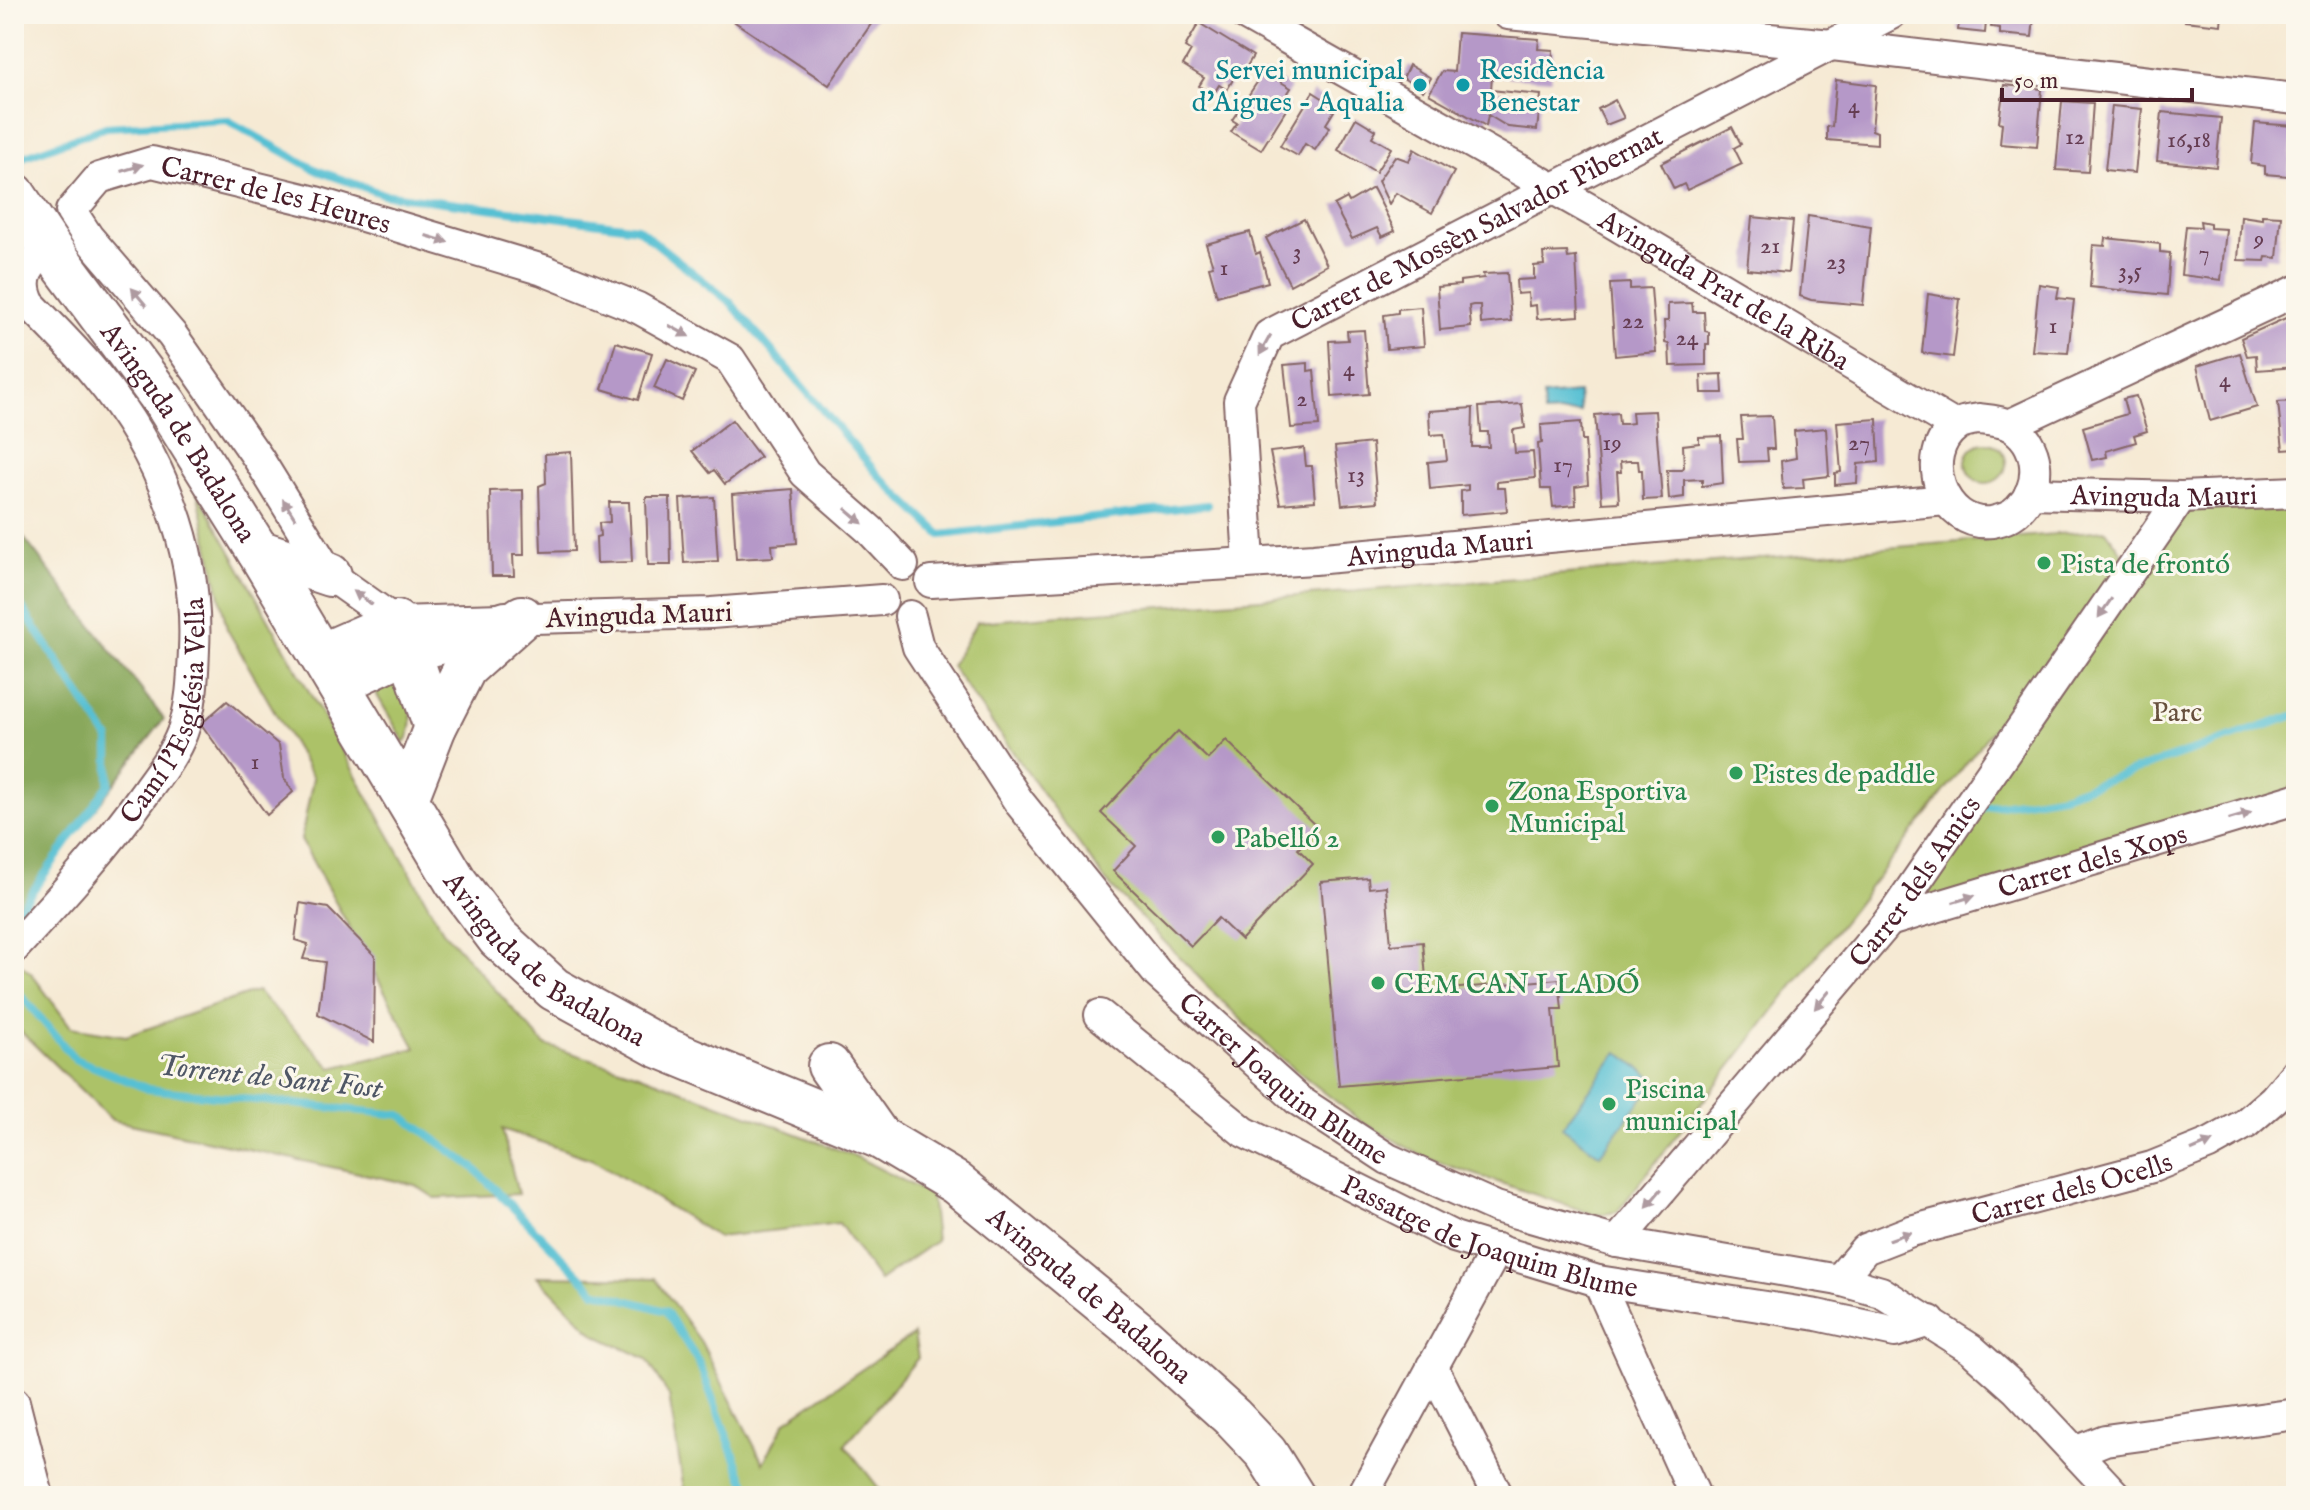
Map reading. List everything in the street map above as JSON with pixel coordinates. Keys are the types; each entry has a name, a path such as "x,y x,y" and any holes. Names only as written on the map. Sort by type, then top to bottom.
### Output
{"street":[{"name":"Avinguda Prat de la Riba","path":"1244,14 1553,188 1955,426"},
{"path":"1508,14 1832,45 2296,99"},
{"name":"Carrer de Mossèn Salvador Pibernat","path":"1249,561 1239,401 1269,335 1891,14"},
{"name":"Carrer de les Heures","path":"403,636 330,575 258,458 172,335 88,237 71,211 99,178 152,162 182,169 316,202 543,270 638,308 730,359 805,473 870,530 903,565"},
{"name":"Avinguda de Badalona","path":"14,194 50,248 166,404 330,669 456,882 498,938 554,989 658,1046 879,1137 956,1183 1138,1332 1232,1417 1266,1453 1293,1496"},
{"name":"Camí l'Església Vella","path":"14,948 92,862 172,754 188,714 193,675 195,610 191,571 165,489 128,418 97,375 30,304 25,293 27,270 34,259 50,248"},
{"path":"2009,425 2296,291"},
{"path":"1979,419 2009,425 2029,445 2033,455 2037,468 2030,493 2013,515 1988,522 1961,516 1946,500 1937,474 1944,440 1955,426 1979,419"},
{"name":"Avinguda Mauri","path":"2030,493 2181,497 2296,492"},
{"name":"Carrer dels Amics","path":"1617,1242 1889,921 2181,497"},
{"name":"Avinguda Mauri","path":"931,582 1328,558 1946,500"},
{"path":"258,551 330,575"},
{"path":"903,565 920,569 931,582 932,597 918,614 893,613 882,600 880,592 884,577 896,567 903,565"},
{"name":"Avinguda Mauri","path":"522,617 711,613 882,600"},
{"name":"Carrer Joaquim Blume","path":"910,616 918,647 1019,802 1158,974 1286,1089 1388,1159 1496,1207 1617,1242 1839,1280 1881,1292 1971,1349 2016,1389 2116,1496"},
{"path":"330,669 403,636 469,636 522,617"},
{"path":"407,799 435,727 465,668 522,617"},
{"path":"403,636 435,727"},
{"name":"Carrer dels Xops","path":"1889,921 2296,799"},
{"name":"Passatge de Joaquim Blume","path":"1100,1015 1244,1132 1454,1237 1598,1281 1817,1315 1895,1332 1930,1321"},
{"path":"829,1066 879,1137"},
{"name":"Carrer dels Ocells","path":"1839,1280 1865,1249 1899,1236 2152,1167 2209,1144 2245,1124 2274,1099 2296,1073"},
{"path":"1362,1496 1497,1249"},
{"path":"1598,1281 1695,1496"},
{"path":"1432,1366 1498,1496"},
{"path":"14,1402 38,1496"},
{"path":"2075,1452 2105,1440 2296,1414"}],"green space":[{"path":"1986,443 2000,449 2006,463 2000,477 1986,483 1972,477 1966,463 1972,449"},
{"path":"197,491 443,931 545,1045 636,1073 855,1156 931,1195 936,1241 879,1281 839,1223 718,1237 594,1160 502,1129 518,1194 435,1198 415,1185 112,1120 14,1025 14,959 31,973 71,1027 126,1036 257,991 332,1068 416,1048 301,840 313,778 227,629"},
{"name":"Parc","path":"2296,492 2296,799 1889,921 2181,497"},
{"path":"14,525 164,719 25,900 14,906"},
{"name":"Zona Esportiva Municipal","path":"2106,530 2126,558 1617,1212 1596,1215 1426,1158 1362,1122 1277,1055 1105,880 951,666 977,622"},
{"path":"391,661 411,712 412,723 405,743 367,678"},
{"path":"537,1276 655,1278 701,1342 763,1463 786,1421 914,1334 918,1358 845,1445 885,1496 685,1496 669,1396 647,1359 595,1335"}],"water":[{"path":"1578,393 1580,412 1544,414 1543,396"},
{"name":"Piscina municipal","path":"1618,1052 1656,1080 1600,1155 1562,1127"}],"building":[{"path":"736,14 878,14 829,85 732,20"},
{"path":"1960,14 2053,14 2053,19 2034,17 2032,37 2000,34 2000,28 1991,27 1992,23 1986,22 1985,33 1958,30"},
{"path":"2186,14 2222,14 2221,25 2185,21"},
{"path":"1199,23 1253,56 1240,78 1235,76 1227,90 1219,85 1213,95 1199,86 1204,78 1183,65 1191,51 1185,47"},
{"name":"Residència Benestar","path":"1457,33 1539,39 1538,49 1553,50 1551,80 1492,76 1491,90 1541,95 1537,130 1508,127 1488,115 1486,126 1429,94 1442,71 1454,72"},
{"name":"Servei municipal d'Aigues - Aqualia","path":"1409,65 1431,78 1423,91 1403,78"},
{"path":"1264,72 1291,88 1283,101 1289,105 1261,150 1231,132 1237,123 1232,120"},
{"path":"1836,80 1876,85 1872,130 1877,132 1877,144 1827,140 1827,126 1832,127"},
{"path":"2004,85 2042,89 2037,147 2000,144 2002,123 1999,122"},
{"path":"1313,92 1327,101 1324,105 1334,111 1326,124 1330,127 1315,150 1305,144 1298,156 1280,146"},
{"path":"1615,100 1624,118 1606,125 1598,109"},
{"path":"2062,101 2093,103 2088,172 2056,170"},
{"path":"2112,106 2142,109 2135,173 2105,170"},
{"path":"2162,112 2221,118 2216,167 2157,161"},
{"path":"1356,118 1376,130 1372,137 1391,148 1376,172 1338,150"},
{"path":"2255,123 2294,126 2288,176 2265,174 2265,166 2251,164"},
{"path":"1732,127 1741,144 1734,148 1742,164 1687,190 1684,184 1674,189 1661,163"},
{"path":"1414,149 1454,172 1432,213 1396,193 1389,204 1378,181 1395,156 1409,161"},
{"path":"1373,188 1395,231 1382,237 1377,228 1352,239 1334,205 1347,198 1349,202"},
{"path":"2262,215 2281,216 2277,258 2238,260 2241,216 2262,219"},
{"path":"1808,216 1871,226 1863,305 1811,300 1800,296"},
{"path":"1752,217 1793,221 1788,273 1747,269"},
{"path":"1304,219 1327,265 1290,285 1266,238"},
{"path":"2200,221 2210,223 2210,228 2226,229 2221,280 2181,275 2186,226 2201,227"},
{"path":"1250,232 1256,254 1260,252 1268,282 1217,296 1206,244"},
{"path":"2106,238 2160,244 2160,252 2170,253 2167,295 2090,287 2093,245 2105,246"},
{"path":"1567,252 1568,258 1576,257 1579,316 1537,319 1536,305 1529,306 1528,293 1517,294 1516,280 1534,279 1534,266 1544,265 1543,253"},
{"path":"1507,273 1511,321 1481,324 1480,305 1473,305 1469,306 1471,327 1440,330 1437,287 1460,285 1460,281 1484,278 1483,274"},
{"path":"1630,283 1630,289 1651,288 1656,352 1615,356 1610,284"},
{"path":"2039,284 2059,287 2057,298 2074,300 2068,353 2032,351"},
{"path":"1928,294 1960,299 1953,357 1922,353"},
{"path":"1692,303 1693,312 1704,312 1705,331 1709,332 1706,365 1670,366 1664,321 1668,321 1668,304"},
{"path":"1421,307 1424,346 1387,349 1384,315 1398,313 1398,309"},
{"path":"2288,317 2296,347 2296,367 2257,370 2256,355 2247,356 2241,338"},
{"path":"1364,330 1369,394 1332,397 1329,341 1348,340 1347,331"},
{"path":"616,342 652,353 638,400 602,389"},
{"path":"2240,353 2257,407 2210,421 2197,366"},
{"path":"667,359 695,372 682,401 654,388"},
{"path":"1308,363 1308,371 1314,370 1319,426 1291,428 1284,365"},
{"path":"1722,374 1723,393 1702,393 1701,375"},
{"path":"2136,396 2147,431 2134,435 2136,442 2106,451 2107,457 2092,460 2083,427 2127,414 2123,399"},
{"path":"2296,401 2296,449 2283,450 2278,402"},
{"path":"1522,404 1525,428 1513,430 1515,453 1533,452 1535,478 1497,482 1497,488 1505,488 1507,511 1461,515 1461,491 1468,490 1468,485 1430,489 1428,462 1447,460 1444,434 1430,435 1429,411 1473,408 1472,447 1489,447 1488,432 1481,432 1479,407"},
{"path":"1655,411 1662,499 1643,500 1642,470 1639,470 1638,461 1628,461 1620,462 1621,472 1617,472 1619,502 1602,503 1595,415 1618,413 1619,424 1626,424 1633,423 1632,412"},
{"path":"1772,416 1774,449 1767,449 1768,461 1739,462 1737,439 1743,439 1741,417"},
{"path":"1877,419 1879,462 1858,464 1857,483 1835,485 1835,473 1841,472 1837,422"},
{"path":"732,420 760,457 725,484 714,470 710,473 692,451"},
{"path":"1581,422 1588,485 1575,487 1576,505 1553,507 1551,489 1541,489 1538,444 1542,443 1541,425"},
{"path":"1826,428 1829,476 1803,479 1804,488 1783,489 1781,461 1796,458 1794,431"},
{"path":"1721,436 1723,483 1702,486 1702,479 1684,480 1684,497 1669,499 1667,470 1682,470 1684,467 1683,445 1699,443 1699,437"},
{"path":"1372,443 1377,502 1342,505 1335,447"},
{"path":"1304,448 1306,466 1312,466 1315,501 1280,504 1270,452"},
{"path":"571,452 574,551 541,552 539,486 546,483 545,454"},
{"path":"793,489 797,543 772,545 773,557 736,559 732,494"},
{"path":"523,490 524,555 513,555 514,576 492,576 490,491"},
{"path":"646,497 670,497 671,565 648,565"},
{"path":"714,497 718,561 684,563 680,499"},
{"path":"609,502 629,502 632,562 597,563 596,537 600,536 599,523 610,522"},
{"path":"227,701 279,745 284,778 293,792 267,815 201,724"},
{"name":"Pabelló 2","path":"1178,731 1208,759 1226,740 1318,828 1298,849 1313,864 1241,940 1218,918 1191,946 1113,871 1136,846 1101,813"},
{"name":"CEM CAN LLADÓ","path":"1368,878 1369,888 1386,886 1391,945 1423,942 1427,991 1559,979 1562,1009 1553,1009 1558,1067 1339,1086 1321,882"},
{"path":"300,903 328,908 375,956 374,1042 318,1014 325,962 303,959 308,944 295,940"}],"waterway":[{"path":"23,157 106,127 227,120 316,170 383,194 637,228 730,302 880,477 941,535 1207,505"},
{"name":"Torrent de Sant Fost","path":"14,596 109,739 109,784 14,917"},
{"path":"1975,809 2063,795 2296,715"},
{"name":"Torrent de Sant Fost","path":"14,987 75,1059 148,1089 401,1115 473,1167 595,1291 666,1311 699,1363 743,1478 754,1496"}],"place":[{"name":"Servei municipal d'Aigues - Aqualia","path":"1420,85"},
{"name":"Residència Benestar","path":"1463,85"},
{"name":"Pista de frontó","path":"2044,563"},
{"name":"Pistes de paddle","path":"1736,773"},
{"name":"Zona Esportiva Municipal","path":"1492,806"},
{"name":"Pabelló 2","path":"1218,837"},
{"name":"CEM CAN LLADÓ","path":"1378,983"},
{"name":"Piscina municipal","path":"1609,1104"}]}
